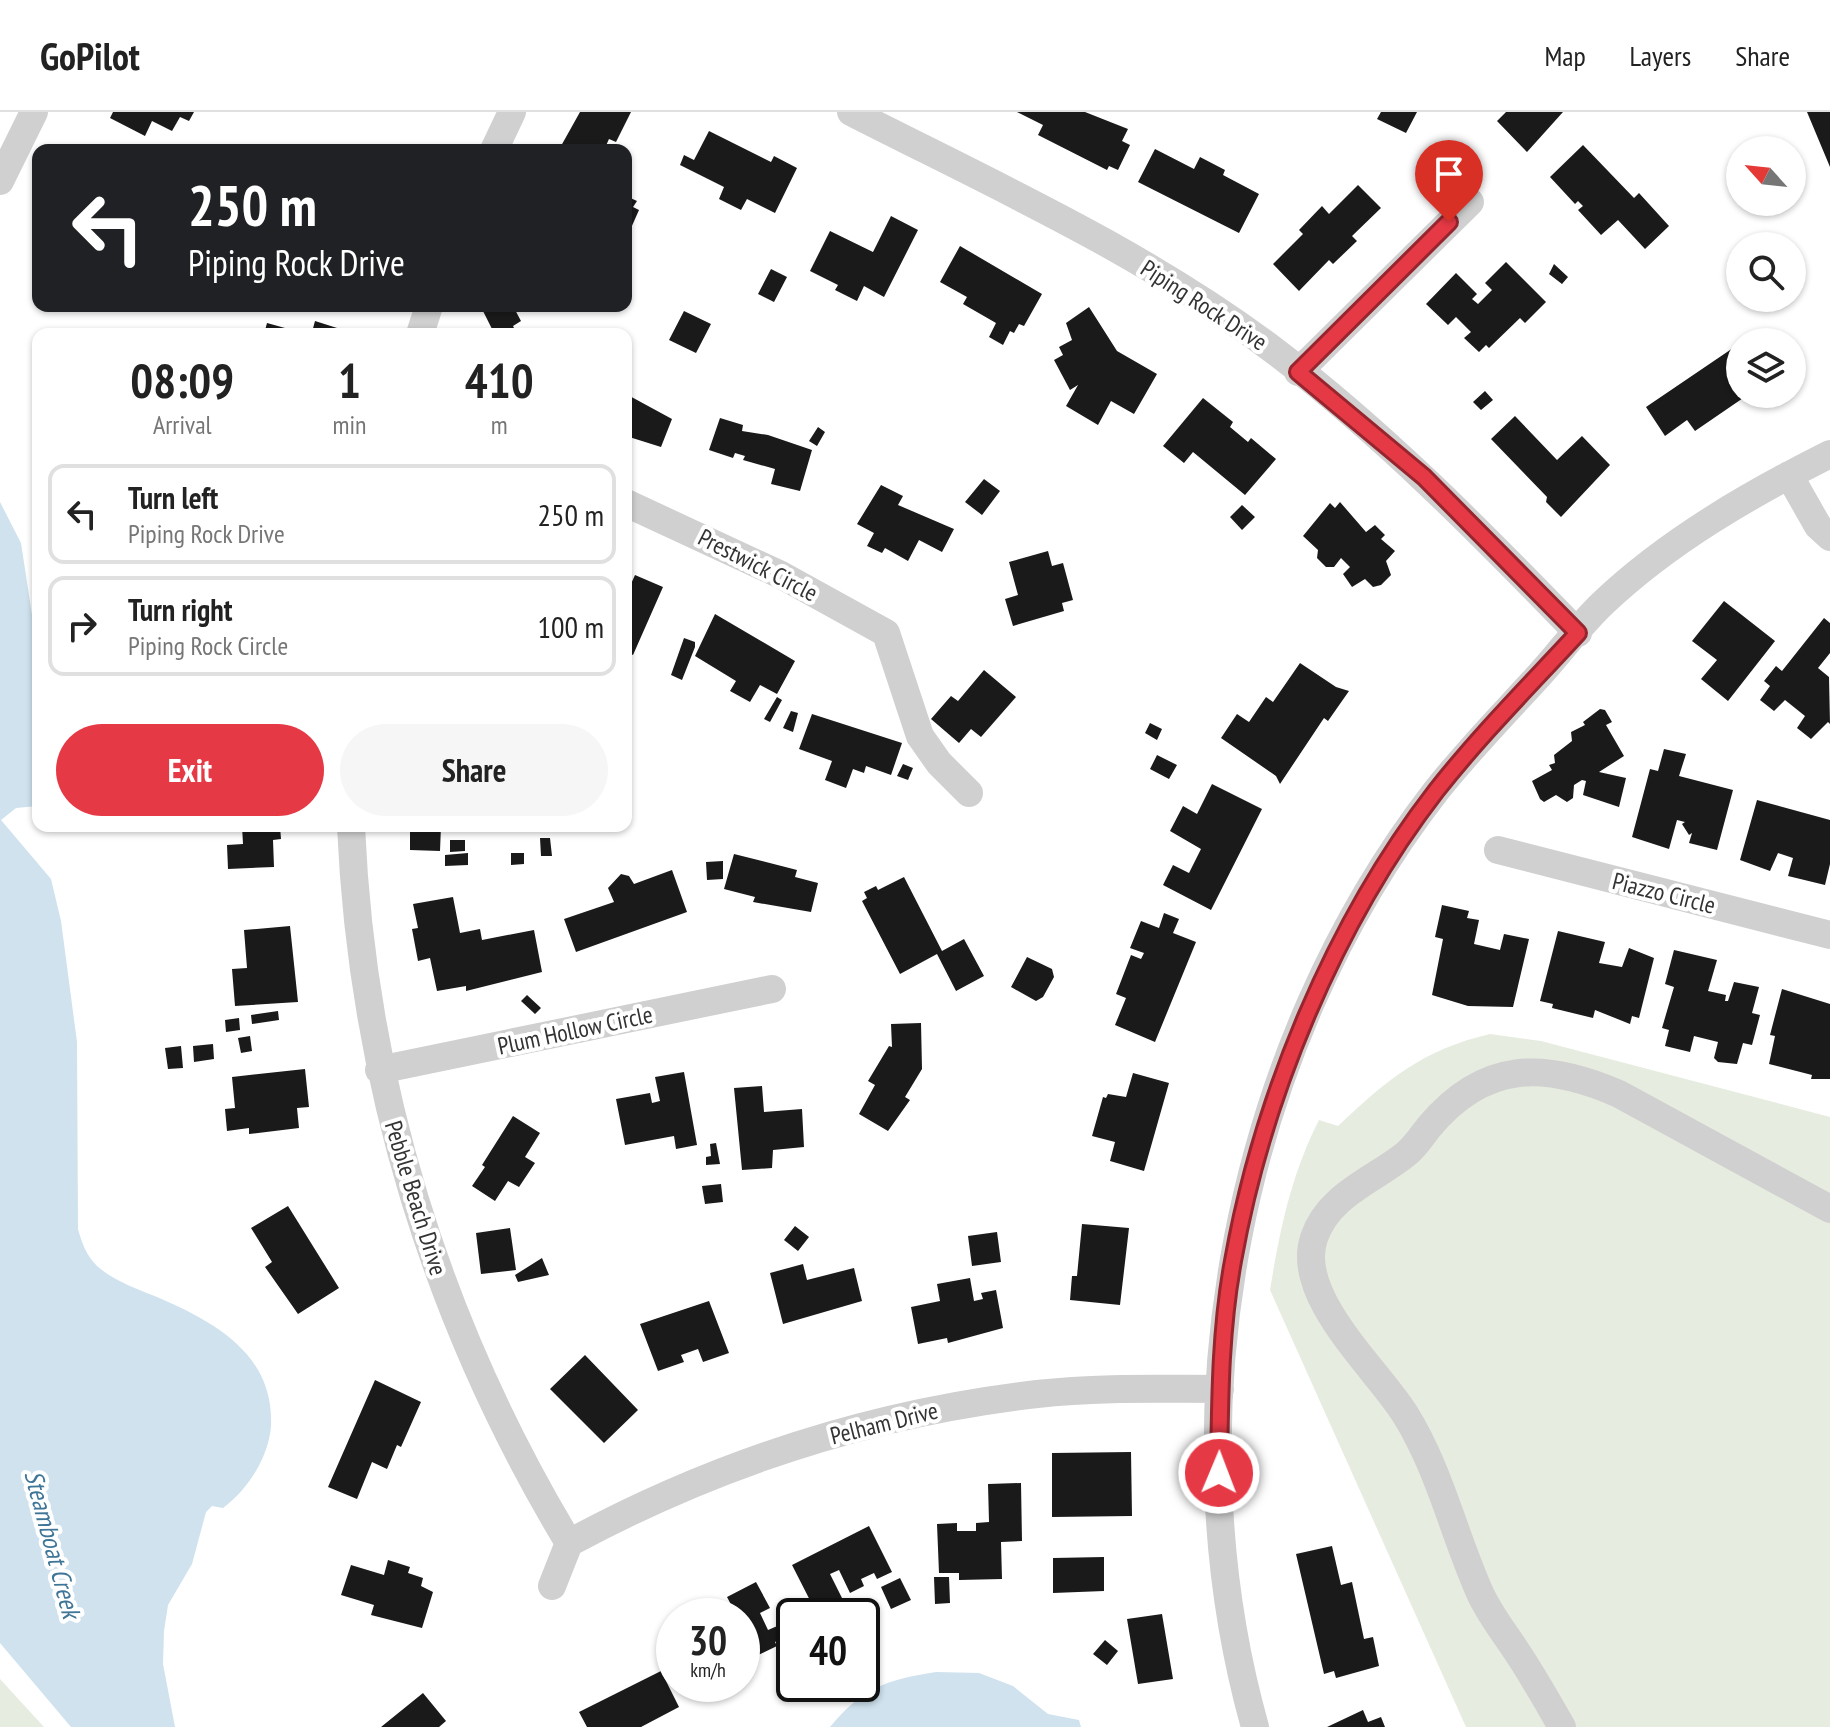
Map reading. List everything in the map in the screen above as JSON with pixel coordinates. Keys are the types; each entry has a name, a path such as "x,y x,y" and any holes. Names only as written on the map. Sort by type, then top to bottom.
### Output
{"street":[{"path":"0,181 34,112"},
{"path":"497,144 512,112"},
{"name":"Piping Rock Drive","path":"851,112 1103,241 1193,295 1298,372 1424,477 1578,633"},
{"path":"1298,372 1470,202"},
{"path":"1255,1727 1232,1619 1219,1473 1220,1389 1232,1263 1272,1102 1338,951 1387,864 1434,793 1601,604 1661,556 1721,515 1830,454"},
{"path":"1789,475 1818,526 1830,537"},
{"name":"Prestwick Circle","path":"632,506 781,575 886,633 920,736 939,763 969,793"},
{"name":"Pebble Beach Drive","path":"351,832 361,960 379,1070 423,1231 467,1347 505,1429 569,1543"},
{"name":"Piazzo Circle","path":"1498,850 1830,935"},
{"name":"Plum Hollow Circle","path":"379,1070 772,989"},
{"path":"1562,1727 1480,1594 1412,1426 1338,1325 1312,1277 1313,1239 1322,1220 1348,1193 1409,1152 1465,1091 1492,1078 1539,1071 1596,1084 1619,1094 1830,1209"},
{"name":"Pelham Drive","path":"569,1543 694,1482 780,1450 868,1424 947,1407 1039,1394 1129,1388 1220,1389"},
{"path":"552,1586 569,1543"}],"shaded area":[{"path":"1490,1034 1541,1041 1830,1117 1830,1727 1466,1727 1270,1290 1288,1203 1301,1161 1319,1120 1338,1126 1407,1068 1445,1049"},
{"path":"0,1679 44,1727 0,1727"}],"water":[{"name":"Steamboat Creek","path":"0,502 21,543 32,615 32,807 16,808 1,820 51,879 61,921 77,1042 78,1229 85,1249 97,1266 126,1284 200,1318 237,1344 252,1360 263,1379 271,1426 262,1460 249,1482 223,1508 212,1506 206,1512 192,1564 168,1605 163,1664 175,1727 71,1727 0,1643"},
{"path":"936,1672 979,1673 1013,1686 1048,1714 1079,1720 1081,1727 830,1727 855,1702 880,1702 880,1687 903,1678"}],"building":[{"path":"113,112 194,112 189,121 180,117 172,131 152,121 145,136 110,118"},
{"path":"580,112 631,112 616,142 609,139 607,144 562,144"},
{"path":"1017,112 1085,112 1128,129 1122,141 1130,145 1118,170 1109,166 1107,170 1038,135 1043,125"},
{"path":"1381,112 1417,112 1406,133 1377,119"},
{"path":"1506,112 1563,112 1527,152 1497,121"},
{"path":"1807,112 1830,112 1830,167"},
{"path":"709,131 771,162 774,156 797,168 775,213 747,199 741,210 719,199 724,187 680,165 684,155 694,160"},
{"path":"1583,145 1634,198 1639,193 1669,226 1645,249 1618,220 1601,235 1578,210 1583,206 1578,201 1575,204 1550,177"},
{"path":"1155,149 1194,169 1200,157 1225,170 1223,175 1259,194 1239,233 1138,182"},
{"path":"1358,185 1381,208 1352,236 1357,241 1333,264 1329,260 1299,291 1273,264 1303,234 1299,230 1322,206 1329,214"},
{"path":"632,199 637,201 633,207 639,210 632,226"},
{"path":"891,216 918,230 884,297 864,286 857,301 835,290 838,285 810,271 830,231 873,252"},
{"path":"960,246 1042,294 1024,326 1019,324 1014,333 1010,331 1003,345 989,337 996,323 963,304 967,297 940,282"},
{"path":"1506,262 1546,302 1525,323 1520,318 1489,348 1486,345 1479,352 1464,338 1471,332 1456,317 1448,325 1426,304 1456,273 1477,294 1472,299 1478,304 1492,290 1485,283"},
{"path":"1554,264 1568,277 1562,284 1549,274"},
{"path":"771,269 787,277 774,302 758,294"},
{"path":"1089,307 1117,351 1157,374 1134,414 1111,401 1098,425 1066,406 1078,385 1070,390 1054,360 1063,355 1059,347 1072,340 1066,323"},
{"path":"684,311 711,324 696,353 669,340"},
{"path":"484,312 516,312 521,321 514,328 492,328"},
{"path":"315,321 337,328 313,328"},
{"path":"267,323 285,328 266,328"},
{"path":"1726,353 1726,408 1729,408 1695,431 1687,420 1665,436 1646,407"},
{"path":"1485,391 1493,400 1481,410 1473,402"},
{"path":"632,397 672,419 661,447 632,438"},
{"path":"1203,398 1233,422 1230,427 1248,442 1251,438 1276,459 1245,495 1193,452 1184,463 1163,446"},
{"path":"1515,416 1557,460 1582,436 1610,465 1561,517 1546,502 1547,497 1491,439"},
{"path":"720,418 743,425 742,431 768,435 812,450 800,491 771,484 775,469 743,460 745,456 735,453 733,458 709,450"},
{"path":"818,427 825,432 817,446 809,441"},
{"path":"984,479 1000,491 982,515 965,502"},
{"path":"881,485 903,496 898,505 954,529 942,552 919,540 908,561 885,548 882,553 867,546 874,533 857,524"},
{"path":"1340,502 1366,532 1375,525 1385,535 1381,539 1395,551 1386,561 1391,575 1381,585 1373,587 1365,579 1352,587 1343,574 1350,567 1341,558 1334,567 1326,567 1317,558 1318,550 1303,536 1330,503 1335,508"},
{"path":"1242,505 1255,517 1242,530 1230,517"},
{"path":"1048,551 1052,566 1063,563 1073,600 1062,603 1064,611 1013,626 1005,599 1018,595 1009,562"},
{"path":"635,575 663,587 633,655 632,655 632,582"},
{"path":"1724,601 1775,641 1728,701 1701,679 1717,660 1692,641"},
{"path":"715,614 795,661 777,694 760,685 750,702 730,691 736,681 695,656"},
{"path":"1824,618 1830,623 1830,653 1818,668 1829,677 1830,724 1828,722 1811,739 1797,728 1805,716 1785,700 1774,711 1760,700 1770,686 1764,681 1776,666 1782,671"},
{"path":"684,638 695,642 695,647 682,680 671,675"},
{"path":"1300,663 1336,687 1349,691 1328,721 1324,718 1280,784 1276,776 1221,738 1237,714 1249,722 1266,697 1273,702"},
{"path":"984,670 1016,697 981,737 971,729 959,743 931,719 951,696 958,701"},
{"path":"777,697 782,700 770,722 764,719"},
{"path":"1600,709 1605,710 1612,722 1606,725 1624,756 1599,772 1626,778 1619,807 1583,795 1586,781 1582,780 1574,785 1573,798 1567,802 1556,795 1544,802 1532,781 1552,770 1549,765 1555,763 1554,755 1572,741 1571,732 1585,725 1583,722"},
{"path":"791,711 798,713 793,732 783,728"},
{"path":"812,714 902,743 891,775 866,766 864,773 853,769 846,788 825,780 832,761 799,749"},
{"path":"1150,723 1162,729 1157,740 1145,733"},
{"path":"1664,749 1686,754 1679,776 1733,790 1717,850 1689,843 1692,833 1689,835 1682,824 1685,822 1677,820 1669,849 1632,837 1650,769 1658,771"},
{"path":"1157,755 1177,765 1169,779 1150,769"},
{"path":"903,764 913,768 908,780 897,776"},
{"path":"1212,784 1262,809 1211,910 1163,885 1173,865 1189,873 1201,849 1170,831 1183,806 1197,814"},
{"path":"1757,800 1830,820 1830,864 1825,885 1788,876 1793,858 1778,853 1770,871 1740,860"},
{"path":"242,832 280,832 281,839 273,840 274,867 228,869 227,845 243,844"},
{"path":"410,832 441,832 440,851 410,850"},
{"path":"540,838 550,838 552,856 541,856"},
{"path":"450,840 465,840 465,851 450,852"},
{"path":"468,853 468,865 445,866 445,855"},
{"path":"511,853 524,853 524,864 511,865"},
{"path":"734,854 797,870 795,877 818,883 811,912 753,902 755,897 724,889"},
{"path":"723,861 723,879 707,880 706,862"},
{"path":"672,870 687,912 576,952 564,919 614,902 608,888 621,874 629,876 634,884"},
{"path":"904,877 942,951 964,939 984,976 956,991 937,954 900,974 862,901 867,898 864,892 876,886 878,890"},
{"path":"453,897 460,933 480,929 482,940 534,930 542,972 466,991 466,986 437,991 430,958 418,961 412,929 418,928 413,904"},
{"path":"1442,905 1469,911 1467,918 1479,920 1474,944 1500,950 1504,934 1529,939 1513,1007 1468,1006 1432,995 1443,939 1435,937"},
{"path":"1164,913 1179,919 1173,933 1196,942 1155,1042 1115,1025 1126,998 1116,994 1131,955 1141,959 1144,953 1130,948 1141,921 1159,928"},
{"path":"290,926 298,1002 235,1006 232,969 247,968 244,930"},
{"path":"1558,931 1605,942 1599,963 1622,967 1629,948 1654,958 1639,1018 1632,1016 1630,1024 1595,1010 1593,1018 1552,1008 1553,1004 1540,1001"},
{"path":"1674,950 1717,960 1708,991 1726,995 1725,1001 1728,1001 1734,982 1759,987 1752,1013 1760,1015 1752,1045 1743,1043 1737,1064 1718,1062 1714,1058 1718,1042 1694,1036 1690,1052 1665,1046 1669,1030 1662,1028 1674,987 1665,984"},
{"path":"1027,957 1052,969 1054,977 1043,997 1036,1001 1011,987"},
{"path":"1782,989 1830,1004 1830,1079 1811,1079 1812,1075 1769,1064 1775,1036 1770,1035"},
{"path":"527,995 541,1008 535,1014 521,1001"},
{"path":"278,1011 279,1020 252,1024 251,1015"},
{"path":"239,1018 240,1030 226,1032 225,1020"},
{"path":"921,1023 922,1069 905,1097 910,1100 888,1131 859,1114 875,1085 868,1081 889,1046 892,1047 891,1024"},
{"path":"250,1036 252,1051 241,1053 238,1038"},
{"path":"213,1044 214,1059 194,1062 193,1046"},
{"path":"181,1046 183,1068 168,1069 165,1048"},
{"path":"305,1069 309,1107 297,1108 299,1128 249,1134 249,1128 227,1131 225,1109 235,1108 232,1077"},
{"path":"684,1072 697,1145 676,1149 674,1136 625,1145 616,1099 650,1093 652,1103 660,1101 655,1077"},
{"path":"1133,1073 1169,1083 1144,1171 1110,1161 1115,1142 1092,1136 1103,1097 1106,1098 1108,1094 1126,1097"},
{"path":"762,1086 764,1112 802,1109 804,1147 773,1150 772,1168 742,1170 734,1088"},
{"path":"513,1116 540,1133 525,1157 535,1163 519,1187 508,1181 495,1201 472,1186"},
{"path":"716,1143 720,1164 706,1165 706,1157 711,1156 710,1144"},
{"path":"721,1184 723,1202 705,1204 702,1186"},
{"path":"288,1206 339,1288 298,1314 265,1267 272,1262 251,1228"},
{"path":"1082,1224 1129,1228 1120,1305 1070,1300 1072,1276 1077,1276"},
{"path":"795,1226 809,1237 798,1251 784,1240"},
{"path":"510,1228 516,1270 481,1274 476,1233"},
{"path":"997,1232 1001,1262 972,1266 968,1236"},
{"path":"542,1258 549,1275 518,1282 515,1275"},
{"path":"803,1264 807,1280 854,1268 862,1301 783,1324 770,1273"},
{"path":"970,1278 974,1301 983,1299 981,1293 996,1290 1003,1328 948,1343 947,1338 918,1344 911,1307 940,1301 937,1284"},
{"path":"709,1301 729,1353 703,1362 698,1349 681,1355 684,1362 658,1371 640,1324"},
{"path":"585,1355 638,1410 604,1443 550,1389"},
{"path":"375,1380 421,1402 401,1447 397,1445 387,1469 372,1462 357,1499 328,1487"},
{"path":"1131,1452 1132,1516 1052,1517 1052,1453"},
{"path":"1021,1483 1022,1541 1001,1542 1002,1579 959,1580 959,1573 939,1573 937,1524 957,1523 957,1531 976,1531 976,1523 989,1522 988,1484"},
{"path":"869,1526 892,1572 877,1579 874,1573 861,1579 864,1586 850,1593 839,1570 830,1574 842,1598 809,1598 792,1565"},
{"path":"1332,1546 1341,1585 1352,1582 1364,1639 1373,1637 1379,1666 1336,1678 1334,1671 1324,1674 1296,1554"},
{"path":"1104,1557 1104,1591 1053,1593 1053,1558"},
{"path":"388,1560 410,1567 408,1573 423,1578 421,1586 433,1592 422,1628 371,1615 374,1605 341,1595 351,1565 384,1575"},
{"path":"934,1577 949,1577 950,1603 935,1604"},
{"path":"900,1578 911,1600 891,1609 881,1587"},
{"path":"756,1582 770,1608 760,1613 760,1598 727,1597"},
{"path":"760,1613 768,1630 776,1627 776,1646 760,1654"},
{"path":"1162,1614 1173,1679 1138,1684 1127,1619"},
{"path":"1105,1640 1118,1651 1107,1665 1093,1654"},
{"path":"656,1674 656,1702 676,1702 679,1707 641,1727 587,1727 579,1712"},
{"path":"423,1693 446,1721 439,1727 381,1727"},
{"path":"1363,1710 1368,1722 1381,1717 1385,1727 1327,1727"}],"route":[{"path":"1219,1473 1220,1389 1232,1263 1272,1102 1305,1022 1345,936 1434,793 1578,633 1424,477 1298,372 1449,222"}]}
